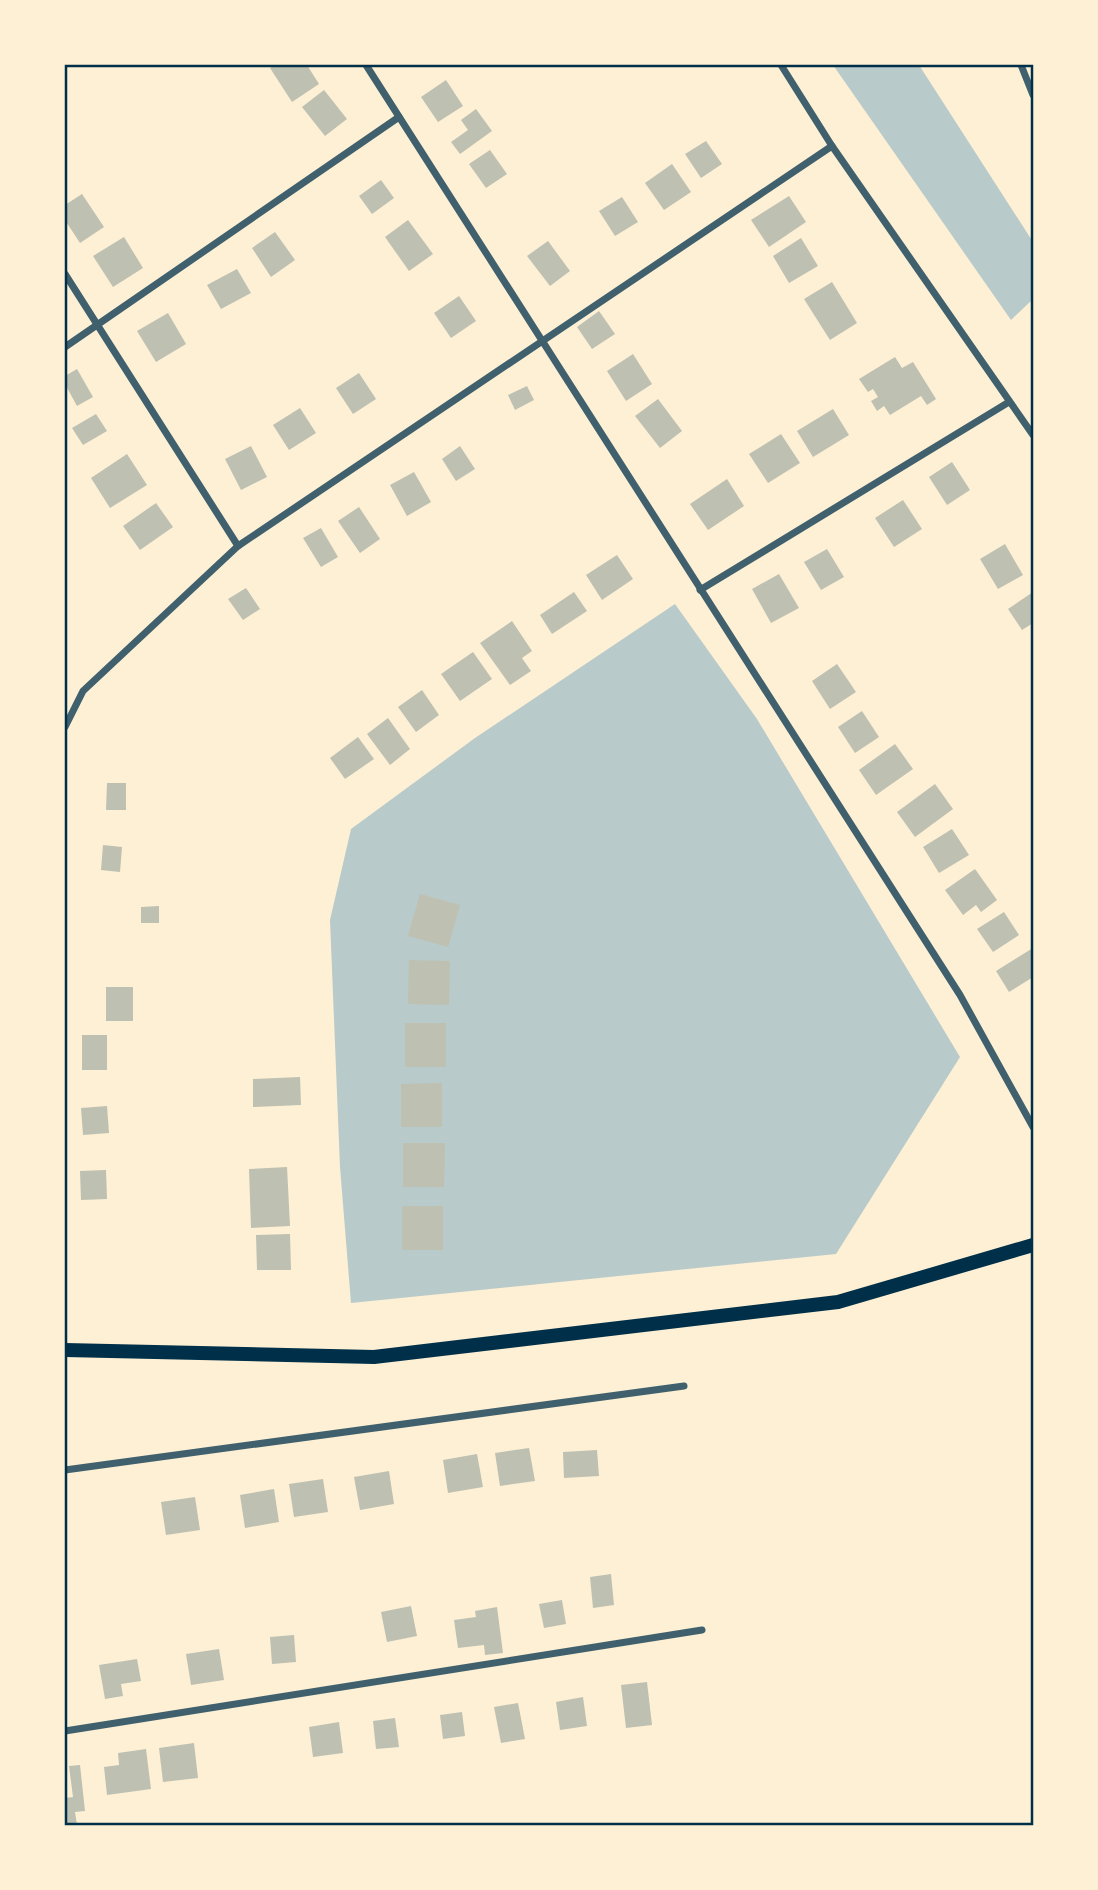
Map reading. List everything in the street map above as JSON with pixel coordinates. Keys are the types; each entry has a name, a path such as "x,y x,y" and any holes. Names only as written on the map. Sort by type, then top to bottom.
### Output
{"main road":[{"path":"65,1350 374,1357 838,1302 1033,1245"}],"street":[{"path":"366,65 960,995 1033,1127"},
{"path":"781,65 832,146 1033,435"},
{"path":"1021,65 1033,95"},
{"path":"65,347 399,117"},
{"path":"65,727 83,691 238,546 832,146"},
{"path":"65,274 238,546"},
{"path":"700,590 1009,402"},
{"path":"65,1470 684,1386"},
{"path":"65,1731 702,1630"}],"shaded area":[{"path":"833,65 919,65 1033,242 1033,299 1011,320"},
{"path":"675,604 757,719 960,1057 836,1254 351,1303 340,1167 330,920 351,829 475,738"}],"building":[{"path":"275,65 307,65 319,84 292,102 270,68"},
{"path":"446,80 463,106 438,122 421,97"},
{"path":"324,90 347,119 325,136 302,107"},
{"path":"476,109 492,131 460,154 451,142 468,130 461,120"},
{"path":"706,141 722,164 701,178 685,154"},
{"path":"490,150 507,174 486,188 469,164"},
{"path":"672,164 691,192 664,210 645,183"},
{"path":"381,180 394,198 372,214 359,196"},
{"path":"82,194 104,227 80,243 65,220 65,205"},
{"path":"789,196 806,222 769,247 751,220"},
{"path":"622,197 638,222 615,236 599,211"},
{"path":"408,220 433,254 409,271 385,237"},
{"path":"275,232 295,260 271,277 252,248"},
{"path":"124,237 143,268 113,287 93,256"},
{"path":"801,238 818,266 789,283 773,256"},
{"path":"548,241 570,271 550,286 527,256"},
{"path":"237,269 251,293 221,309 207,285"},
{"path":"832,282 857,323 830,340 804,299"},
{"path":"459,296 476,321 451,338 434,313"},
{"path":"599,311 615,334 592,349 577,327"},
{"path":"168,313 186,344 156,362 137,331"},
{"path":"633,354 652,384 626,401 607,371"},
{"path":"895,357 902,368 913,362 936,399 927,405 921,396 890,415 884,406 877,411 871,401 878,397 873,389 868,392 859,379"},
{"path":"77,369 93,397 77,406 65,384 65,376"},
{"path":"359,373 376,399 353,414 336,388"},
{"path":"527,386 534,400 515,410 508,395"},
{"path":"658,399 682,431 660,448 635,416"},
{"path":"300,408 316,433 289,450 273,425"},
{"path":"833,409 849,435 813,457 797,431"},
{"path":"96,414 107,431 83,445 72,428"},
{"path":"781,434 800,463 768,483 749,454"},
{"path":"251,446 267,477 241,490 225,459"},
{"path":"460,446 475,469 456,481 442,459"},
{"path":"127,454 147,485 110,508 91,478"},
{"path":"952,462 970,490 947,505 929,477"},
{"path":"414,472 431,502 407,516 390,485"},
{"path":"727,479 744,506 708,530 690,504"},
{"path":"903,500 922,529 894,547 875,518"},
{"path":"156,503 173,527 140,550 123,526"},
{"path":"359,507 380,539 360,553 338,521"},
{"path":"321,528 338,557 321,567 303,538"},
{"path":"1005,544 1023,575 998,589 980,559"},
{"path":"827,549 844,577 821,590 804,562"},
{"path":"617,555 633,579 602,600 586,575"},
{"path":"779,574 799,608 771,623 752,589"},
{"path":"246,588 260,609 243,620 228,599"},
{"path":"574,592 587,611 552,634 540,615"},
{"path":"1033,592 1033,623 1022,630 1008,609"},
{"path":"512,621 532,651 522,658 531,671 510,685 480,643"},
{"path":"473,652 492,679 460,701 441,674"},
{"path":"837,664 856,692 830,709 812,681"},
{"path":"422,690 439,715 416,732 398,707"},
{"path":"862,711 879,737 855,753 838,727"},
{"path":"388,718 410,749 390,765 367,734"},
{"path":"358,737 374,759 345,779 330,758"},
{"path":"895,744 913,769 876,795 859,770"},
{"path":"107,783 126,783 126,810 106,810"},
{"path":"935,784 953,809 915,837 897,812"},
{"path":"952,829 969,855 939,873 923,847"},
{"path":"103,845 122,847 120,872 101,870"},
{"path":"975,869 997,900 981,912 976,905 963,915 945,890"},
{"path":"420,894 460,905 448,947 408,936"},
{"path":"159,906 159,923 141,923 141,907"},
{"path":"1004,912 1019,935 993,952 977,929"},
{"path":"1033,948 1033,977 1009,992 996,971"},
{"path":"409,960 450,961 449,1005 408,1004"},
{"path":"106,987 133,987 133,1021 106,1021"},
{"path":"405,1023 446,1023 446,1067 405,1067"},
{"path":"82,1035 107,1035 107,1070 82,1070"},
{"path":"300,1077 301,1105 253,1107 253,1079"},
{"path":"442,1083 442,1127 401,1127 401,1084"},
{"path":"107,1106 109,1133 83,1135 81,1108"},
{"path":"403,1143 445,1143 444,1187 403,1187"},
{"path":"287,1167 290,1226 251,1228 249,1169"},
{"path":"106,1170 107,1199 81,1200 80,1171"},
{"path":"402,1206 443,1206 443,1250 402,1250"},
{"path":"290,1234 291,1270 257,1270 256,1235"},
{"path":"529,1448 535,1481 500,1486 495,1453"},
{"path":"597,1450 599,1476 564,1478 563,1452"},
{"path":"477,1454 483,1487 448,1493 443,1460"},
{"path":"389,1471 394,1504 360,1510 354,1477"},
{"path":"323,1479 328,1512 294,1517 289,1484"},
{"path":"274,1489 279,1522 245,1528 240,1495"},
{"path":"195,1497 200,1530 166,1535 161,1502"},
{"path":"611,1574 614,1605 593,1608 590,1577"},
{"path":"562,1600 566,1624 544,1628 539,1604"},
{"path":"411,1606 417,1636 387,1642 381,1612"},
{"path":"497,1607 503,1653 485,1655 484,1645 458,1648 454,1620 476,1617 475,1611"},
{"path":"294,1635 296,1662 272,1664 270,1637"},
{"path":"219,1649 224,1680 191,1685 186,1654"},
{"path":"137,1659 141,1681 121,1684 123,1696 105,1699 99,1665"},
{"path":"647,1682 652,1725 626,1728 621,1685"},
{"path":"583,1697 587,1726 560,1730 556,1702"},
{"path":"518,1703 525,1739 501,1743 494,1707"},
{"path":"462,1712 465,1736 443,1739 440,1715"},
{"path":"395,1718 399,1747 376,1749 373,1721"},
{"path":"339,1722 343,1753 313,1757 309,1727"},
{"path":"194,1743 198,1778 163,1782 159,1748"},
{"path":"146,1749 151,1789 107,1795 104,1767 119,1765 118,1753"},
{"path":"80,1765 85,1811 75,1812 77,1825 65,1825 65,1798 73,1797 69,1766"}]}
